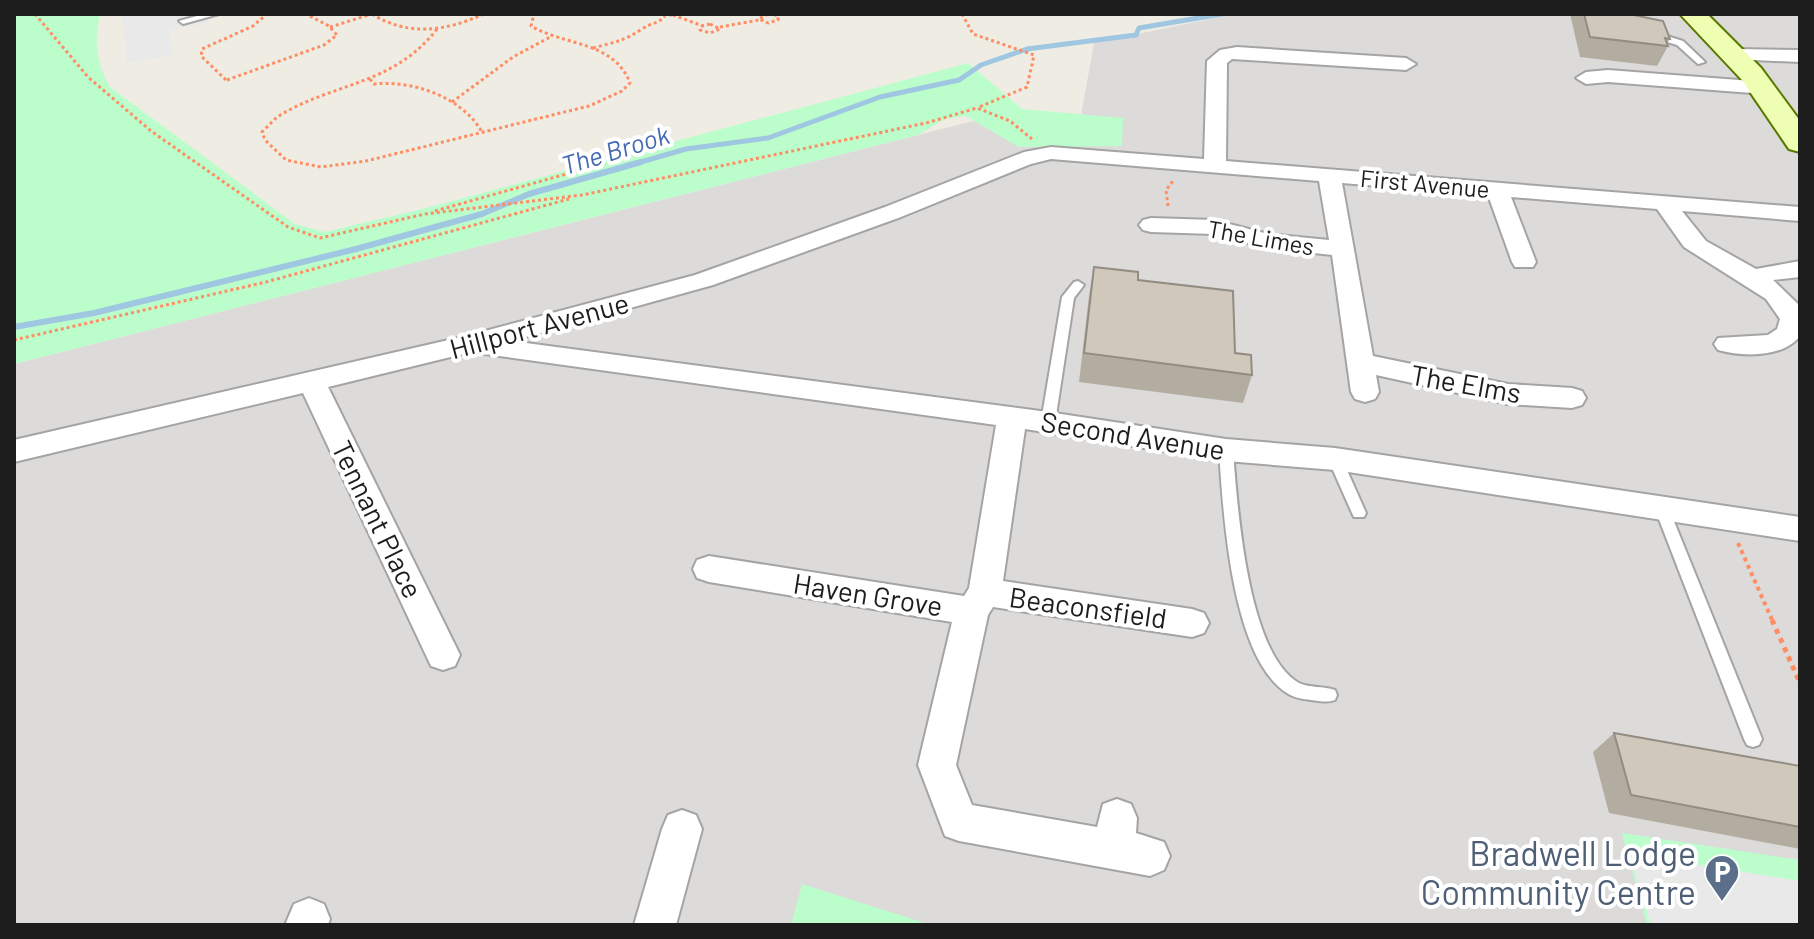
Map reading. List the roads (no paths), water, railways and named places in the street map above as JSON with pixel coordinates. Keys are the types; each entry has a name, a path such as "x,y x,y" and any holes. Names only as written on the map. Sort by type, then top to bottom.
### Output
{"main road":[{"path":"1692,14 1737,55 1765,88 1800,143"}],"street":[{"path":"1215,166 1217,61 1221,57 1237,53 1406,64"},
{"path":"1737,55 1800,56"},
{"path":"1586,78 1608,76 1765,88"},
{"name":"First Avenue","path":"1051,153 1800,214"},
{"name":"Hillport Avenue","path":"14,451 95,429 312,383 466,345 745,267 1024,159 1051,153"},
{"name":"The Limes","path":"1161,224 1214,227 1268,241 1343,249 1329,174"},
{"path":"1497,189 1524,262"},
{"path":"1665,203 1684,234 1699,247 1752,278 1788,304 1793,316 1792,329 1784,338 1768,343 1727,344"},
{"path":"1343,249 1365,392"},
{"path":"1752,278 1781,270 1800,269"},
{"path":"587,360 588,312"},
{"name":"Second Avenue","path":"466,345 1048,422 1226,450 1335,459 1800,529"},
{"name":"The Elms","path":"1361,363 1508,394 1572,398"},
{"name":"Tennant Place","path":"312,383 443,655"},
{"name":"Haven Grove","path":"709,569 979,601 1012,418"},
{"path":"979,601 937,765 959,822 1127,841"},
{"name":"Beaconsfield","path":"979,601 1192,623"},
{"path":"655,925 682,829"}],"lane":[{"path":"183,21 215,14"},
{"path":"1640,32 1673,39 1689,48 1701,62"},
{"path":"1048,422 1068,297 1078,285"},
{"path":"1226,450 1233,530 1256,637 1273,670 1293,689 1329,695"},
{"path":"1335,459 1359,513"},
{"path":"1662,509 1753,739"}],"waterway":[{"name":"The Brook","path":"634,164 686,149 768,138 880,97 959,80 981,65 1027,49 1136,35 1139,28 1222,14"},
{"name":"The Brook","path":"634,164 641,162"},
{"name":"The Brook","path":"14,327 94,313 356,249 482,214 529,194 634,164"}],"place":[{"name":"Bradwell Lodge Community Centre","path":"1722,903"}]}
